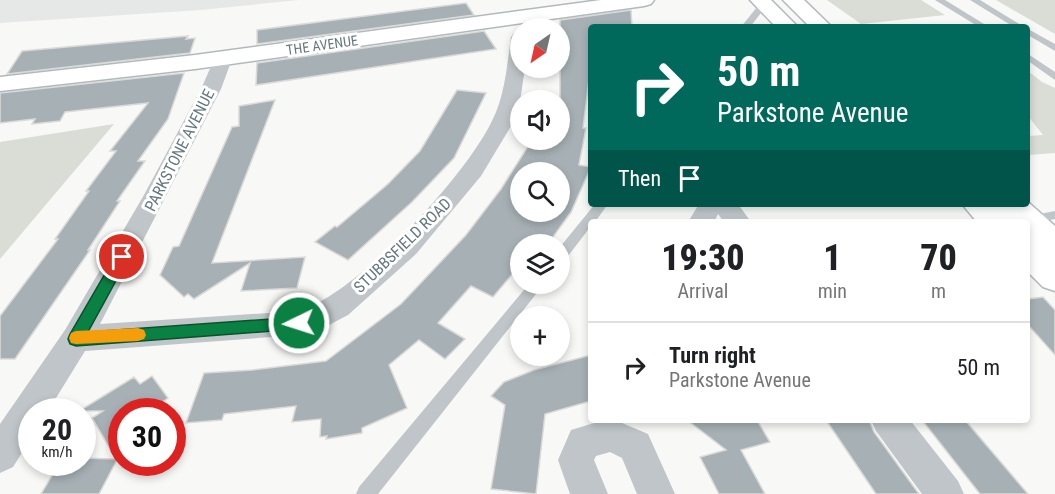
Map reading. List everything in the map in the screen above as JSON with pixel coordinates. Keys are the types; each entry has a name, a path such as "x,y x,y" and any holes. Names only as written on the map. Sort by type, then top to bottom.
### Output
{"main road":[{"name":"THE AVENUE","path":"563,18 644,0"},
{"path":"793,0 819,24"},
{"path":"762,2 785,24"},
{"name":"THE AVENUE","path":"0,84 510,29"},
{"path":"980,207 993,219"},
{"path":"1031,223 1055,245"},
{"path":"1031,223 1055,278"}],"street":[{"name":"PARKSTONE AVENUE","path":"0,455 76,339 156,195 211,89 223,59"},
{"name":"STUBBSFIELD ROAD","path":"76,339 299,323 316,318 335,308 400,252 452,197 482,158 503,121 514,78"},
{"path":"726,207 736,219"},
{"path":"890,423 945,494"},
{"path":"589,494 576,460 584,442 611,435 635,446 656,494"}],"lane":[{"path":"939,0 980,24"},
{"path":"974,0 1015,24"},
{"path":"748,24 762,2"},
{"path":"1030,33 1055,48"},
{"path":"1030,58 1055,76"},
{"path":"590,219 600,207"},
{"path":"570,244 588,221"},
{"path":"366,494 529,294"}],"shaded area":[{"path":"0,0 299,0 201,10 0,23"},
{"path":"827,0 921,0 945,15 861,24"},
{"path":"996,0 1055,0 1055,34"},
{"path":"1030,73 1055,88 1055,153 1030,155 1030,136 1043,135 1030,119"},
{"path":"114,124 0,259 0,142"}],"building":[{"path":"466,3 474,15 257,44 257,30"},
{"path":"631,10 632,24 588,24 588,88 583,128 586,128 579,165 588,166 588,174 570,213 570,162 518,162 526,150 570,150 570,90 560,90 560,78 570,78 570,19"},
{"path":"484,31 496,49 256,85 257,63"},
{"path":"188,36 186,39 195,38 190,53 7,74 22,51"},
{"path":"184,73 168,119 138,161 145,161 117,201 120,201 88,250 90,250 15,359 0,359 0,316 58,239 55,239 89,191 86,191 116,151 110,151 148,103 65,112 60,121 32,124 35,119 0,123 0,93"},
{"path":"457,90 486,93 454,158 412,202 348,260 315,242 335,226 337,227 388,184 420,151"},
{"path":"275,100 212,263 305,257 297,288 241,291 250,263 194,299 188,294 184,297 160,275 173,247 179,246 232,127 239,126 239,106"},
{"path":"510,175 510,222 564,222 555,234 510,234 510,277 493,297 471,286 438,323 465,339 445,359 419,340 389,365 407,408 362,428 362,433 326,439 327,436 320,437 321,419 292,422 296,406 224,414 222,420 186,423 204,373 326,361 401,304 466,235"},
{"path":"1043,297 1055,310 1055,355 1030,327 1030,299"},
{"path":"588,356 588,402 545,414 536,494 491,489 505,405 491,396 504,382 549,366 570,366 570,361"},
{"path":"152,376 168,398 108,398 108,445 96,425 96,415 103,411 96,411 96,400 134,377 140,384"},
{"path":"691,423 759,423 770,442 741,450 765,494 719,494 700,457 726,450"},
{"path":"828,423 870,423 874,432 919,494 876,494"},
{"path":"924,423 968,423 1028,494 980,494"},
{"path":"96,458 108,459 109,476 99,494 41,494 52,476 96,476"}],"slow traffic":[{"path":"76,338 138,335"}],"route":[{"path":"122,257 76,339 299,323"}]}
